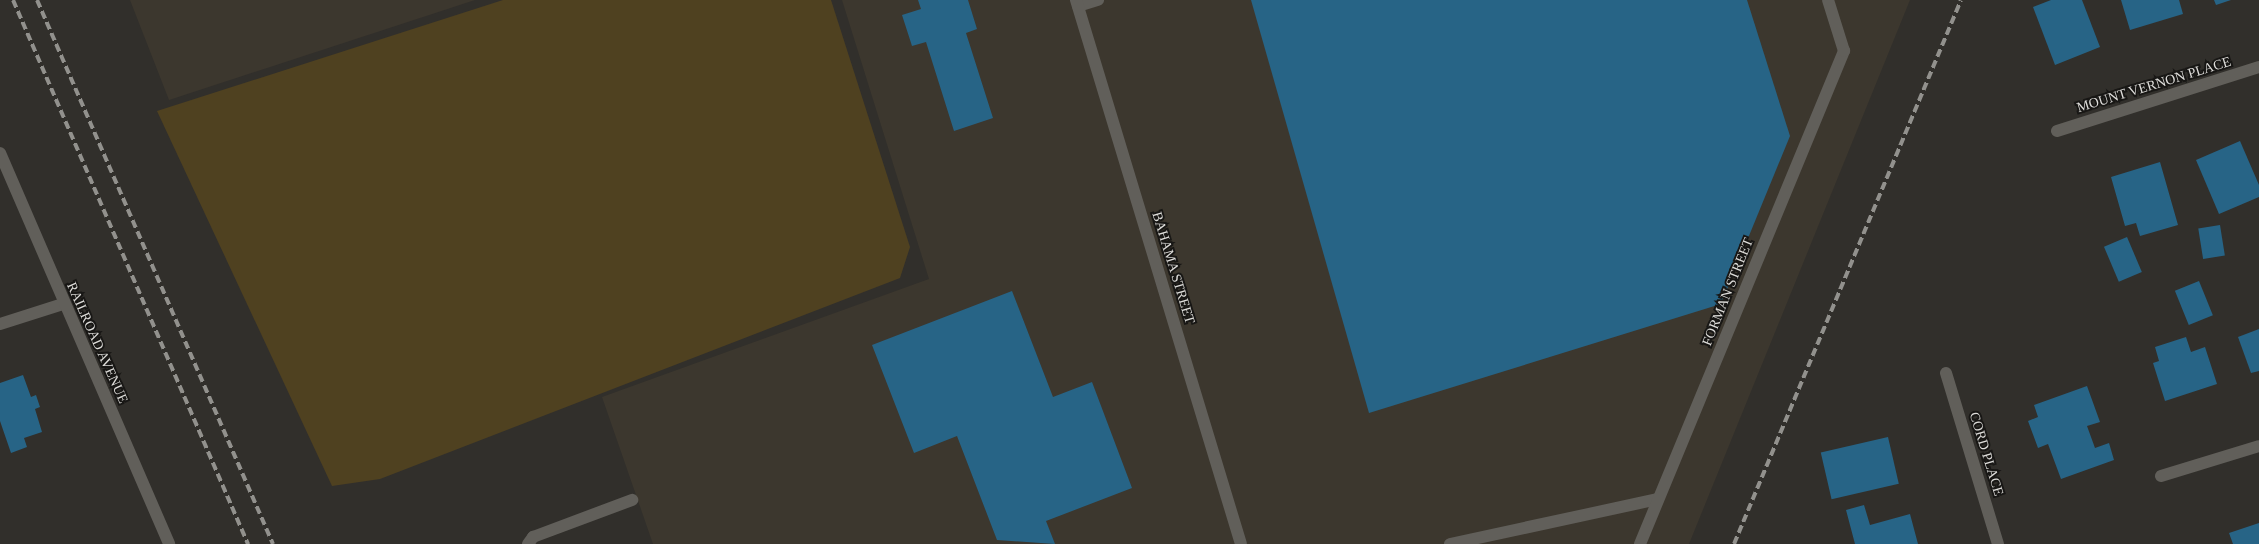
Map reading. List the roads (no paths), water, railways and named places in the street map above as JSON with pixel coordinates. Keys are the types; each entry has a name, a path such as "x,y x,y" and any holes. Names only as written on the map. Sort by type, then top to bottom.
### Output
{"street":[{"path":"1077,3 1098,0"},
{"name":"FORMAN STREET","path":"1640,544 1844,51 1828,0"},
{"name":"BAHAMA STREET","path":"1077,3 1241,544"},
{"name":"MOUNT VERNON PLACE","path":"2057,131 2259,68"},
{"name":"RAILROAD AVENUE","path":"0,153 63,304 169,544"},
{"path":"0,324 63,304"},
{"name":"CORD PLACE","path":"1946,373 1998,544"},
{"path":"2161,476 2259,446"},
{"path":"1450,544 1658,499"},
{"path":"528,544 532,537 632,500"}],"railway":[{"path":"13,0 248,544"},
{"path":"37,0 273,544"},
{"path":"1734,544 1961,0"}]}
